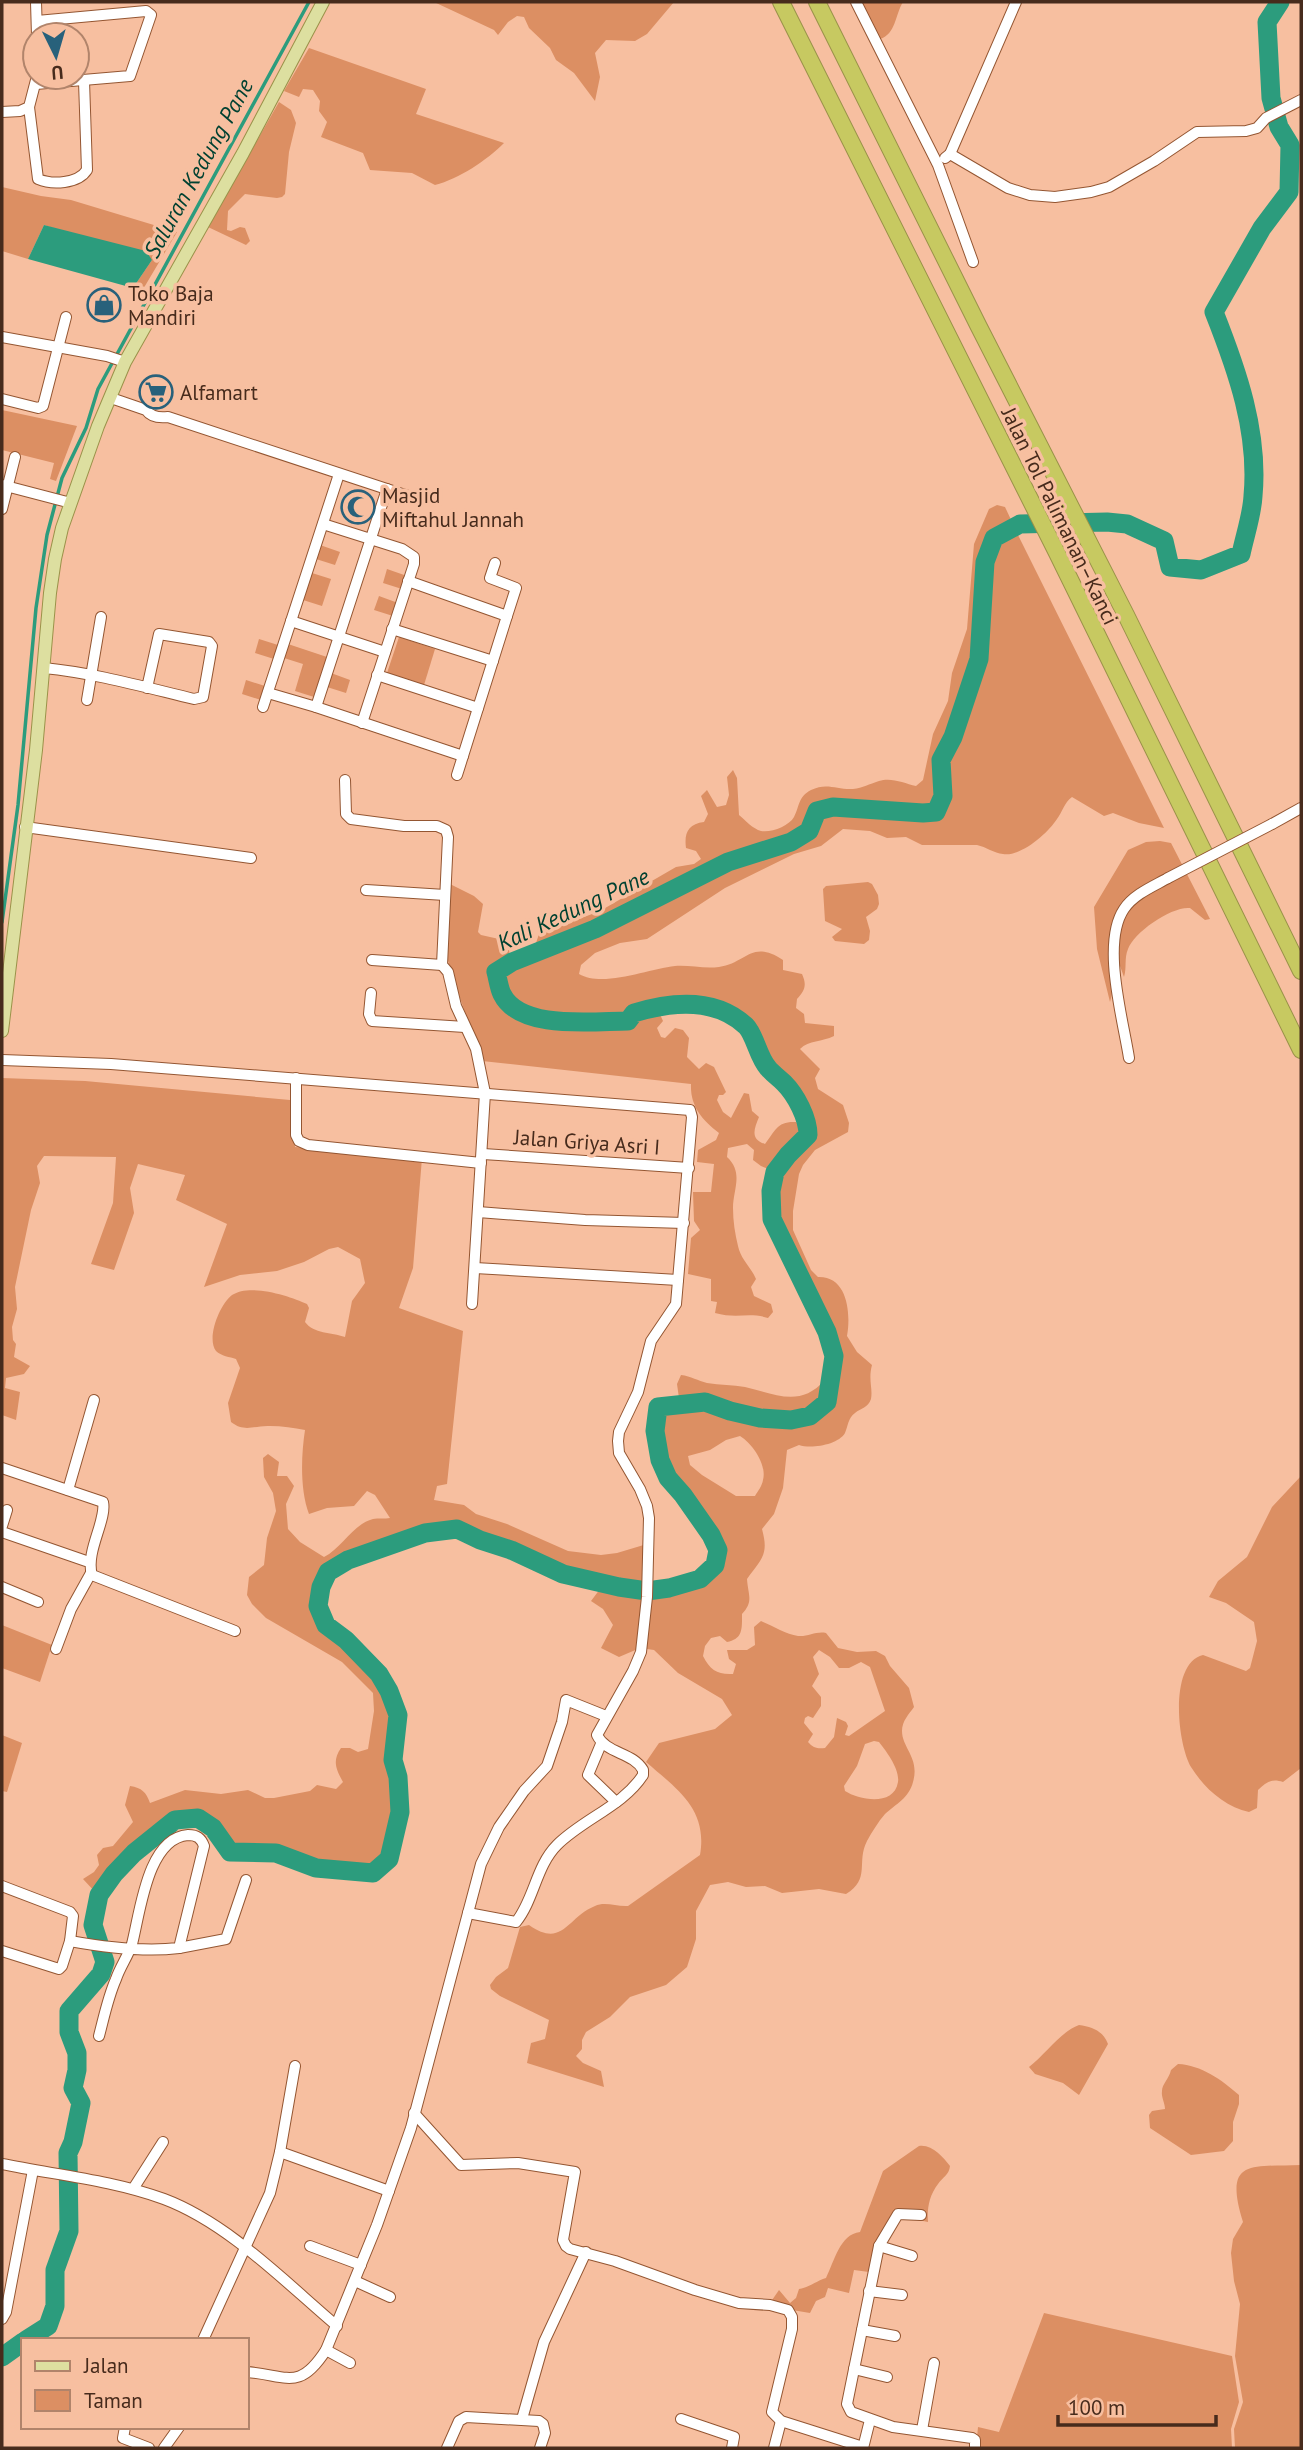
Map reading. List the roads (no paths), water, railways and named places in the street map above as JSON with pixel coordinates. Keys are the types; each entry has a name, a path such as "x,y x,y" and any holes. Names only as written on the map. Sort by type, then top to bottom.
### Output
{"highway":[{"name":"Jalan Tol Palimanan–Kanci","path":"781,2 1301,1050"},
{"name":"Jalan Tol Palimanan–Kanci","path":"817,2 1301,971"}],"main road":[{"path":"2,1028 55,559 67,502 111,398 122,361 237,164 323,2"}],"street":[{"path":"36,2 37,21 146,11 150,13 151,18 131,75 91,80"},
{"path":"856,2 938,165 973,262"},
{"path":"938,165 950,154 1016,2"},
{"path":"33,91 29,107 38,179 57,182 78,179 87,170 84,91"},
{"path":"950,154 1008,188 1031,195 1055,197 1091,192 1109,187 1197,132 1246,131 1257,128 1266,118 1301,100"},
{"path":"2,112 20,111 29,107"},
{"path":"2,400 43,407 66,317"},
{"path":"2,337 122,361"},
{"path":"111,398 161,418 168,417 408,496"},
{"path":"2,509 5,486 15,457"},
{"path":"264,707 339,474"},
{"path":"5,486 67,502"},
{"path":"316,707 387,489"},
{"path":"323,524 410,552 414,557 362,723"},
{"path":"457,775 516,588 490,578 495,563"},
{"path":"408,582 507,616"},
{"path":"87,700 102,617"},
{"path":"291,621 385,652"},
{"path":"393,629 493,661"},
{"path":"44,668 92,674 147,688 194,699 203,697 212,646 209,642 159,634 147,688"},
{"path":"377,676 478,708"},
{"path":"268,693 463,757"},
{"path":"345,780 346,814 351,819 404,826 437,826 446,830 449,845 442,965 450,978 456,1006 476,1049 485,1093 472,1304"},
{"path":"1129,1058 1115,972 1114,947 1117,924 1125,906 1142,892 1301,808"},
{"path":"25,827 251,858"},
{"path":"366,890 444,895"},
{"path":"372,960 442,965"},
{"path":"371,993 369,1014 372,1021 465,1027"},
{"path":"2,1060 111,1064 690,1110 692,1117 689,1167 676,1304 650,1341 638,1392 619,1432 618,1441 621,1458 647,1506 649,1573 641,1651 634,1671 597,1732 601,1744 588,1775 616,1802"},
{"name":"Jalan Griya Asri I","path":"296,1078 296,1135 299,1141 308,1144 482,1158 689,1167"},
{"path":"478,1212 585,1220 684,1223"},
{"path":"475,1268 678,1280"},
{"path":"68,1490 94,1400"},
{"path":"2,1468 98,1499 104,1504 94,1544 91,1573 71,1609 56,1648"},
{"path":"2,1526 7,1510"},
{"path":"2,1532 86,1561"},
{"path":"91,1573 235,1631"},
{"path":"2,1587 38,1601"},
{"path":"248,2372 282,2378 303,2376 316,2366 326,2350 362,2265 414,2113 481,1864 499,1826 524,1791 547,1766 562,1722 566,1700 606,1717"},
{"path":"468,1913 516,1922 546,1859 558,1844 638,1783 643,1770 637,1761 601,1744"},
{"path":"99,2036 115,1980 131,1947 145,1884 167,1845 178,1837 191,1835 197,1836 204,1846 179,1948"},
{"path":"74,1942 113,1948 179,1948 227,1937 246,1880"},
{"path":"2,1886 70,1912 73,1916 74,1942 59,1969 2,1951"},
{"path":"204,2338 266,2202 280,2152 295,2066"},
{"path":"414,2113 461,2165 518,2163 575,2172 563,2240 570,2249 586,2252 706,2294 739,2303 789,2310 792,2329 771,2409 778,2418 774,2448"},
{"path":"133,2189 163,2142"},
{"path":"280,2152 389,2191"},
{"path":"2,2164 109,2182 167,2200 207,2221 244,2248 337,2326"},
{"path":"2,2319 6,2312 33,2170"},
{"path":"921,2215 898,2214 879,2246 847,2404 851,2412 892,2427 972,2438 975,2440 975,2448"},
{"path":"310,2246 362,2265"},
{"path":"879,2246 912,2256"},
{"path":"522,2419 544,2342 586,2252"},
{"path":"355,2281 390,2297"},
{"path":"869,2291 902,2295"},
{"path":"862,2330 895,2336"},
{"path":"326,2350 351,2363"},
{"path":"922,2430 934,2363"},
{"path":"854,2369 887,2377"},
{"path":"759,2411 863,2447 870,2420"},
{"path":"447,2448 462,2417 522,2419 543,2424 545,2433 540,2448"},
{"path":"681,2419 734,2437 732,2448"},
{"path":"125,2429 123,2438 149,2448"},
{"path":"164,2448 178,2429"},
{"path":"818,2448 821,2434"}],"waterway":[{"name":"Saluran Kedung Pane","path":"2,922 18,805 36,608 47,535 62,478 86,428 98,389 309,2"},
{"name":"Kali Kedung Pane","path":"29,2338 48,2326 55,2306 55,2270 69,2231 68,2153 81,2103 73,2088 77,2053 69,2032 69,2011 101,1974 105,1962 93,1925 99,1895 114,1874 134,1853 175,1820 198,1818 213,1828 230,1852 276,1853 316,1868 373,1873 389,1859 400,1812 398,1777 393,1760 398,1715 379,1674 346,1640 326,1625 318,1606 321,1587 328,1572 348,1560 425,1533 457,1529 563,1574 619,1587 647,1591 700,1579 715,1565 718,1550 711,1535 668,1478 660,1460 655,1431 658,1407 705,1402 760,1418 791,1420 810,1416 827,1402 834,1356 827,1332 772,1219 771,1191 775,1172 808,1135 804,1114 788,1088 765,1063 746,1026 720,1010 692,1004 648,1009 634,1013 628,1021 578,1022 541,1019 524,1014 511,1006 502,994 496,972 512,962 595,929 728,862 791,842 809,831 817,811 833,807 936,812 943,796 941,760 953,737 979,659 985,562 994,538 1020,524 1107,522 1127,524 1164,541 1170,567 1201,570 1241,554 1252,503 1253,448 1238,379 1214,312 1262,228 1289,192 1290,145 1279,127 1271,98 1267,22 1280,2"},
{"name":"Kali Kedung Pane","path":"2,2357 21,2343"}],"place":[{"name":"Toko Baja Mandiri","path":"104,305"},
{"name":"Alfamart","path":"156,392"},
{"name":"Masjid Miftahul Jannah","path":"358,507"}]}
